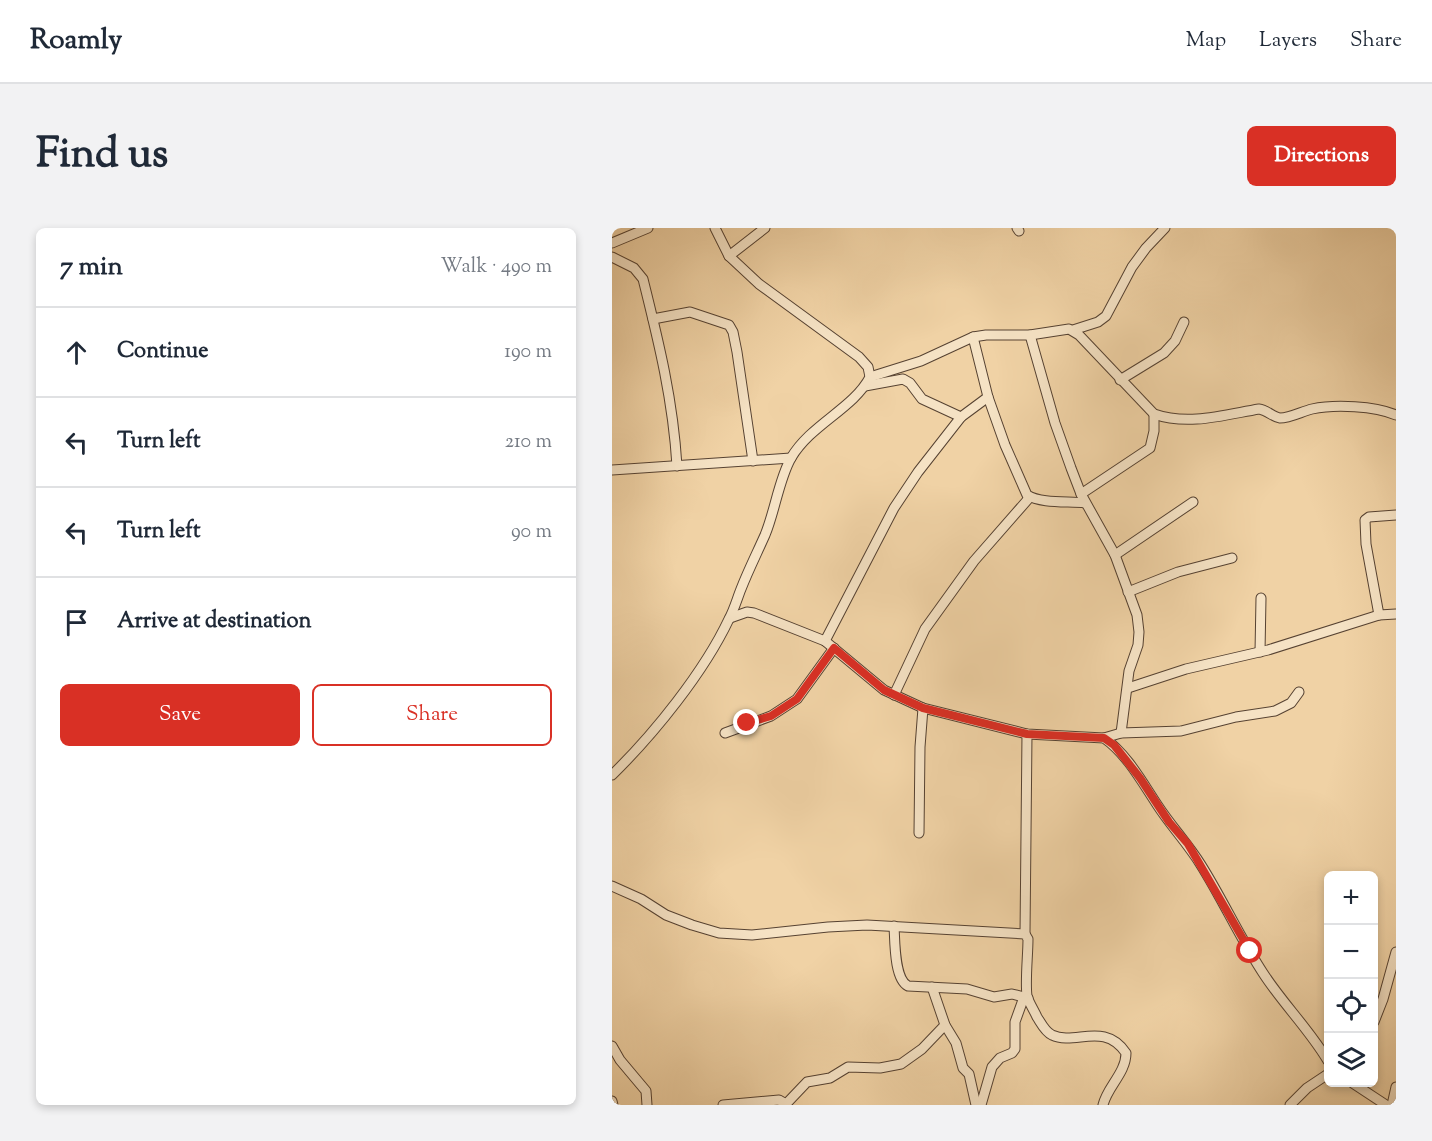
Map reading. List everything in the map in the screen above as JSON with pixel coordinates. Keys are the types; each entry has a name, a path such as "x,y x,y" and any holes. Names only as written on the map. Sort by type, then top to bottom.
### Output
{"street":[{"path":"612,243 648,228"},
{"path":"612,775 634,753 675,702 708,655 730,618 765,534 791,458 825,420 865,386 870,377 868,367 859,357 759,284 729,256 715,228"},
{"path":"729,256 765,228"},
{"path":"1073,330 1098,322 1106,316 1132,267 1165,228"},
{"path":"612,257 634,268 643,279 668,384 677,466"},
{"path":"653,320 690,312 729,325 733,332 737,352 753,461"},
{"path":"1120,380 1164,353 1175,341 1184,322"},
{"path":"870,377 921,361 973,337 1030,335 1069,328 1154,414 1166,418 1193,420 1259,409 1280,418 1324,407 1363,408 1396,415"},
{"path":"1030,335 1055,423 1083,498 1114,555 1137,615 1138,645 1129,671 1121,733"},
{"path":"973,337 988,397 1023,489 1030,497 1043,500 1083,498 1150,448 1154,431 1154,414"},
{"path":"865,386 903,379 910,383 922,399 961,417"},
{"path":"825,641 894,508 918,472 961,417 988,397"},
{"path":"612,470 791,458"},
{"path":"894,695 925,629 974,561 1030,497"},
{"path":"1114,555 1193,502"},
{"path":"1379,615 1366,544 1365,520 1369,517 1396,515"},
{"path":"1128,592 1178,572 1232,558"},
{"path":"1260,652 1261,598"},
{"path":"730,618 747,612 754,613 825,641 868,678 894,695 923,708 1027,734 1104,738 1121,733 1181,731 1228,719 1275,711 1292,703 1299,692"},
{"path":"1128,688 1186,669 1260,652 1379,615 1396,614"},
{"path":"725,733 771,716 797,699 834,648"},
{"path":"919,833 923,708"},
{"path":"981,1105 992,1067 1000,1058 1012,1053 1015,1049 1015,1022 1026,997 1027,734"},
{"path":"1104,738 1114,745 1140,778 1169,822 1188,844 1262,972 1324,1053"},
{"path":"612,886 641,899 666,915 719,933 753,935 828,927 894,926 1025,934"},
{"path":"894,926 898,973 901,981 908,986 967,989 999,997 1012,994 1026,997 1046,1031 1052,1036 1103,1037 1116,1042 1123,1049 1126,1057 1102,1105"},
{"path":"1378,1011 1394,968 1396,951"},
{"path":"932,987 945,1025 956,1043 963,1068 969,1074 976,1105"},
{"path":"723,1105 779,1101 786,1104 807,1082 830,1078 848,1067 880,1068 901,1064 922,1049 945,1025"},
{"path":"612,1046 620,1060 646,1091 647,1105"},
{"path":"1291,1105 1308,1088 1324,1077"},
{"path":"1357,1087 1386,1105"},
{"path":"1392,1105 1396,1087"}],"route":[{"path":"747,723 771,716 797,699 834,648 884,690 923,708 1027,734 1104,738 1114,745 1140,778 1169,822 1188,844 1250,951"}]}
